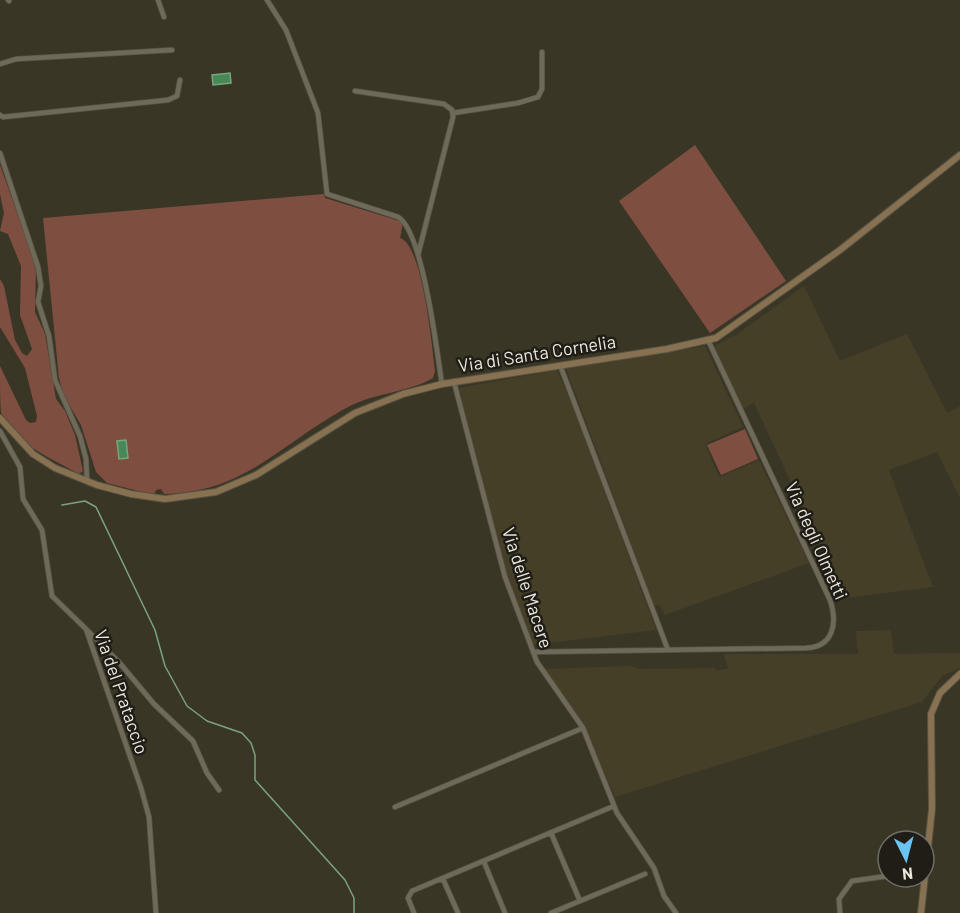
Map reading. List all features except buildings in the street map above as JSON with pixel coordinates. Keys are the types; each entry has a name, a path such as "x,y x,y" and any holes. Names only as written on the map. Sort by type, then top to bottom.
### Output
{"street":[{"path":"158,0 164,17"},
{"path":"267,0 286,30 318,113 327,194 401,218 407,228 418,255 442,384"},
{"path":"0,64 20,59 172,50"},
{"path":"453,113 537,98 542,89 542,52"},
{"path":"0,115 3,117 168,100 177,96 180,80"},
{"path":"355,91 444,104 450,106 453,113 418,255"},
{"path":"0,153 39,267 41,286 38,302 49,336 55,380 80,436 88,467 87,480"},
{"name":"Via di Santa Cornelia","path":"0,418 33,454 56,468 111,489 160,498 189,497 216,492 256,475 355,412 403,394 442,384 708,340 731,330 840,250 960,156"},
{"name":"Via degli Olmetti","path":"533,652 816,648 828,640 832,629 832,608 829,598 708,340"},
{"path":"560,365 668,650"},
{"name":"Via delle Macere","path":"454,382 505,577 533,652 547,678 583,728 614,806 654,868 666,900 676,913"},
{"name":"Via del Prataccio","path":"0,431 20,467 23,499 42,530 52,596 86,629 149,817 156,913"},
{"path":"86,629 118,661 160,711 193,741 207,773 219,790"},
{"path":"921,913 932,808 931,710 940,693 960,674"},
{"path":"395,807 583,728"},
{"path":"414,913 408,897 409,893 614,806"},
{"path":"551,833 580,901"},
{"path":"484,862 505,913"},
{"path":"551,913 645,874"},
{"path":"840,913 839,899 852,881 876,878"},
{"path":"442,879 458,913"}],"shaded area":[{"path":"230,73 231,83 213,85 212,75"},
{"path":"695,145 786,281 710,333 619,201"},
{"path":"0,165 36,265 35,312 45,334 56,399 65,411 75,435 83,471 79,474 34,449 14,433 1,412 0,366 26,420 30,423 36,422 37,416 25,368 0,327 0,279 4,286 15,340 22,353 27,356 32,349 20,315 21,266 8,234 0,231 4,213 0,194"},
{"path":"324,194 325,198 403,222 400,238 408,245 415,258 425,298 435,371 433,378 424,383 350,406 325,420 262,463 218,485 193,491 164,494 161,489 156,490 154,495 107,483 96,472 81,425 64,396 59,378 43,218"},
{"path":"804,286 840,361 907,334 947,413 960,406 960,498 937,452 889,470 933,587 845,598 754,403 743,409 714,346 736,335"},
{"path":"705,346 743,427 705,444 719,477 759,460 809,563 665,615 660,606 654,605 566,368"},
{"path":"557,370 575,412 656,630 532,645 509,584 459,388"},
{"path":"745,429 758,459 721,475 707,445"},
{"path":"126,440 128,458 119,459 117,441"},
{"path":"891,630 894,654 960,653 960,668 942,676 922,702 615,797 586,730 543,669 632,666 639,669 715,668 716,671 728,668 724,654 858,654 856,631"}],"waterway":[{"path":"62,505 85,501 96,507 155,630 165,666 187,706 207,721 242,733 251,743 255,755 255,780 345,880 354,898 354,913"}]}
